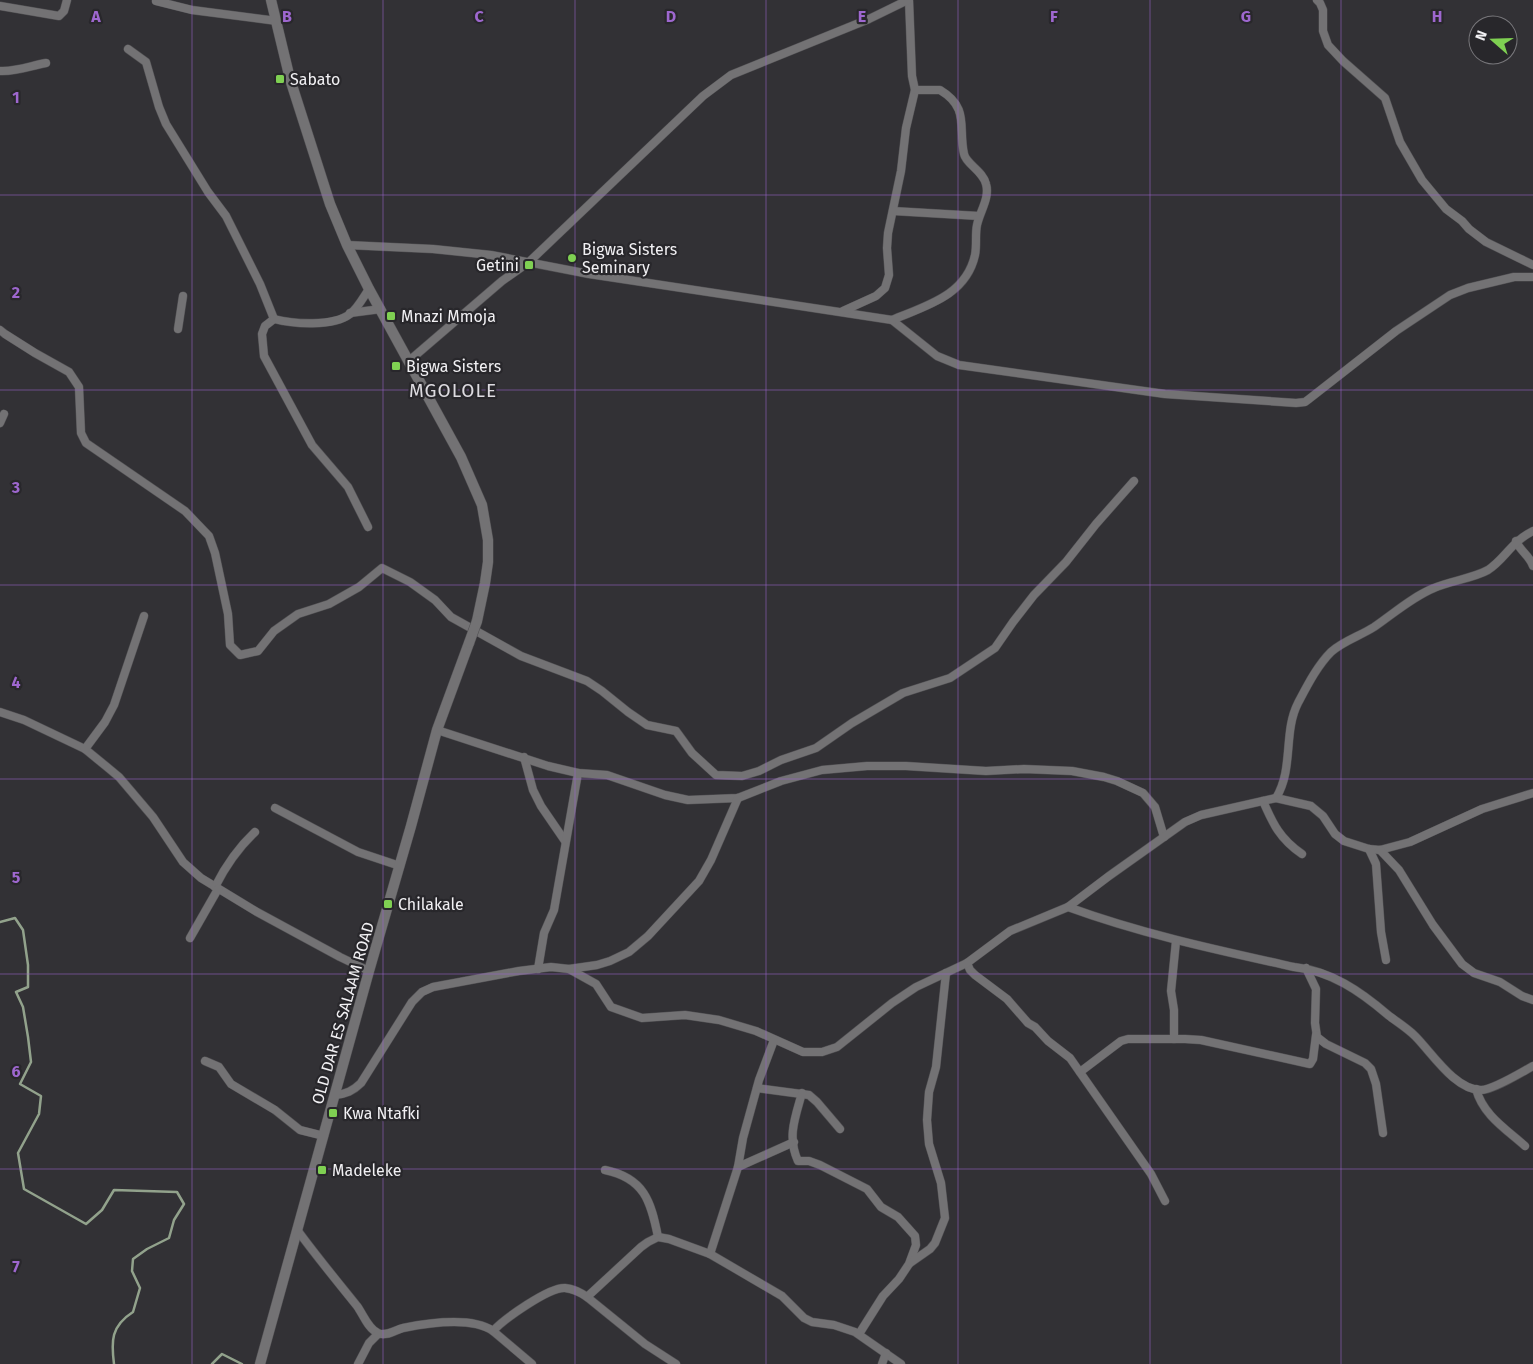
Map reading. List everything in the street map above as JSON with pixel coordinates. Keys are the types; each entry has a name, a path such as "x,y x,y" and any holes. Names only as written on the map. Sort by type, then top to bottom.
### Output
{"street":[{"path":"0,6 59,16 64,11 67,0"},
{"path":"271,0 292,88 330,204 347,245 369,289 410,360 502,281 529,262 703,96 731,75 869,19 908,0 911,70 915,90 906,128 901,171 886,248 889,275 885,288 876,296 842,312"},
{"path":"1317,0 1323,10 1323,31 1328,45 1385,98 1400,142 1422,180 1446,208 1469,229 1486,242 1533,265"},
{"path":"156,1 192,10 277,21"},
{"path":"128,49 146,62 166,124 208,192 226,216 260,284 274,319"},
{"path":"0,71 18,71 46,63"},
{"path":"892,320 935,303 949,295 960,284 970,269 975,255 977,226 987,193 987,184 978,170 965,157 961,113 954,101 940,90 915,90"},
{"path":"894,212 979,216"},
{"path":"347,245 433,249 491,255 599,275 892,320 937,356 959,365 1165,394 1296,403 1307,401 1396,331 1450,295 1468,288 1514,277 1533,277"},
{"path":"350,314 369,289"},
{"path":"178,329 182,296"},
{"path":"368,527 348,487 312,445 264,356 262,334 265,326 274,319 299,324 327,322 350,314 381,309"},
{"path":"0,330 69,372 79,387 81,433 86,443 185,511 209,536 216,553 228,614 230,645 240,655 258,651 274,631 298,614 329,604 359,587 382,568 410,582 435,600 451,617 466,626 521,656 587,681 648,725 676,731 692,753 716,775 742,776 816,748 903,693 950,678 995,648 1034,595 1066,562 1096,524 1134,482"},
{"name":"OLD DAR ES SALAAM ROAD","path":"260,1364 437,730 477,621 485,583 488,562 488,540 484,514 461,457 410,360"},
{"path":"0,423 4,414"},
{"path":"1276,798 1287,766 1294,712 1308,685 1330,653 1342,644 1373,628 1424,592 1486,571 1494,566 1516,541 1533,531"},
{"path":"1516,541 1533,566"},
{"path":"85,749 105,722 114,705 144,616"},
{"path":"0,712 24,720 85,749 119,777 153,817 183,862 216,888 333,954 369,971"},
{"path":"437,730 578,773 607,775 665,795 688,800 738,798 781,781 822,770 867,766 906,766 986,771 1024,769 1064,770 1104,777 1126,784 1144,793 1155,807 1164,836"},
{"path":"524,757 533,790 541,806 565,841"},
{"path":"538,969 544,933 554,910 578,773"},
{"path":"569,969 596,984 610,1007 642,1018 685,1015 719,1020 756,1031 803,1052 828,1051 837,1047 892,1003 916,987 967,963 1010,931 1068,907 1164,836 1196,816 1276,798 1311,806 1323,816 1339,838 1369,849 1380,850 1410,842 1482,809 1533,793"},
{"path":"335,1095 346,1094 356,1089 412,1002 422,992 433,988 538,969 552,967 569,969 597,965 629,952 648,936 699,881 711,860 738,798"},
{"path":"1263,801 1276,830 1302,854"},
{"path":"275,808 358,852 400,866"},
{"path":"190,938 222,874 243,843 255,832"},
{"path":"1369,849 1376,864 1381,932 1386,960"},
{"path":"1380,850 1399,870 1433,925 1462,964 1474,973 1500,982 1522,996 1533,1000"},
{"path":"1068,907 1113,923 1176,941 1306,968 1328,975 1358,991 1415,1036 1461,1085 1483,1090 1533,1066"},
{"path":"1174,1039 1174,1010 1171,991 1176,941"},
{"path":"967,963 975,976 1007,999 1048,1041 1070,1058 1152,1174 1166,1201"},
{"path":"1080,1072 1124,1040 1191,1039 1214,1042 1310,1064 1313,1059 1316,1034 1314,1017 1316,989 1306,968"},
{"path":"909,1264 930,1249 945,1218 941,1183 930,1144 927,1113 929,1092 936,1067 946,973"},
{"path":"1316,1034 1322,1042 1372,1069 1383,1133"},
{"path":"710,1254 738,1167 743,1138 757,1088 774,1040"},
{"path":"206,1060 219,1067 231,1084 275,1110 300,1130 324,1136"},
{"path":"757,1088 809,1095 840,1129"},
{"path":"1476,1089 1482,1106 1499,1124 1525,1146"},
{"path":"802,1094 791,1134 794,1142 793,1150 798,1161 820,1164 867,1189 881,1207 898,1217 915,1236 916,1242 909,1264 882,1296 859,1334"},
{"path":"738,1167 794,1142"},
{"path":"605,1170 626,1176 641,1190 651,1206 658,1237"},
{"path":"298,1231 378,1334 386,1334 423,1325 444,1323 476,1324 493,1331 532,1364"},
{"path":"587,1297 648,1242 658,1237 669,1239 710,1254 782,1296 804,1318 812,1322 848,1329 859,1334 901,1364"},
{"path":"493,1331 502,1322 535,1300 555,1290 564,1288 578,1290 645,1344 676,1364"},
{"path":"358,1364 369,1343 378,1334"},
{"path":"882,1364 886,1353"}],"waterway":[{"path":"0,922 15,918 23,930 28,965 28,987 16,992 23,1007 31,1062 20,1084 41,1096 39,1114 18,1153 24,1189 86,1224 102,1210 114,1190 177,1192 184,1204 174,1220 169,1238 147,1249 133,1259 132,1271 140,1288 133,1312 120,1323 114,1335 114,1364"},
{"path":"212,1364 222,1354 242,1364"}],"place":[{"name":"Sabato","path":"280,79"},
{"name":"Bigwa Sisters Seminary","path":"572,258"},
{"name":"Getini","path":"529,265"},
{"name":"Mnazi Mmoja","path":"391,316"},
{"name":"Bigwa Sisters","path":"396,366"},
{"name":"Chilakale","path":"388,904"},
{"name":"Kwa Ntafki","path":"333,1113"},
{"name":"Madeleke","path":"322,1170"}],"district":[{"name":"MGOLOLE","path":"453,390"}]}
